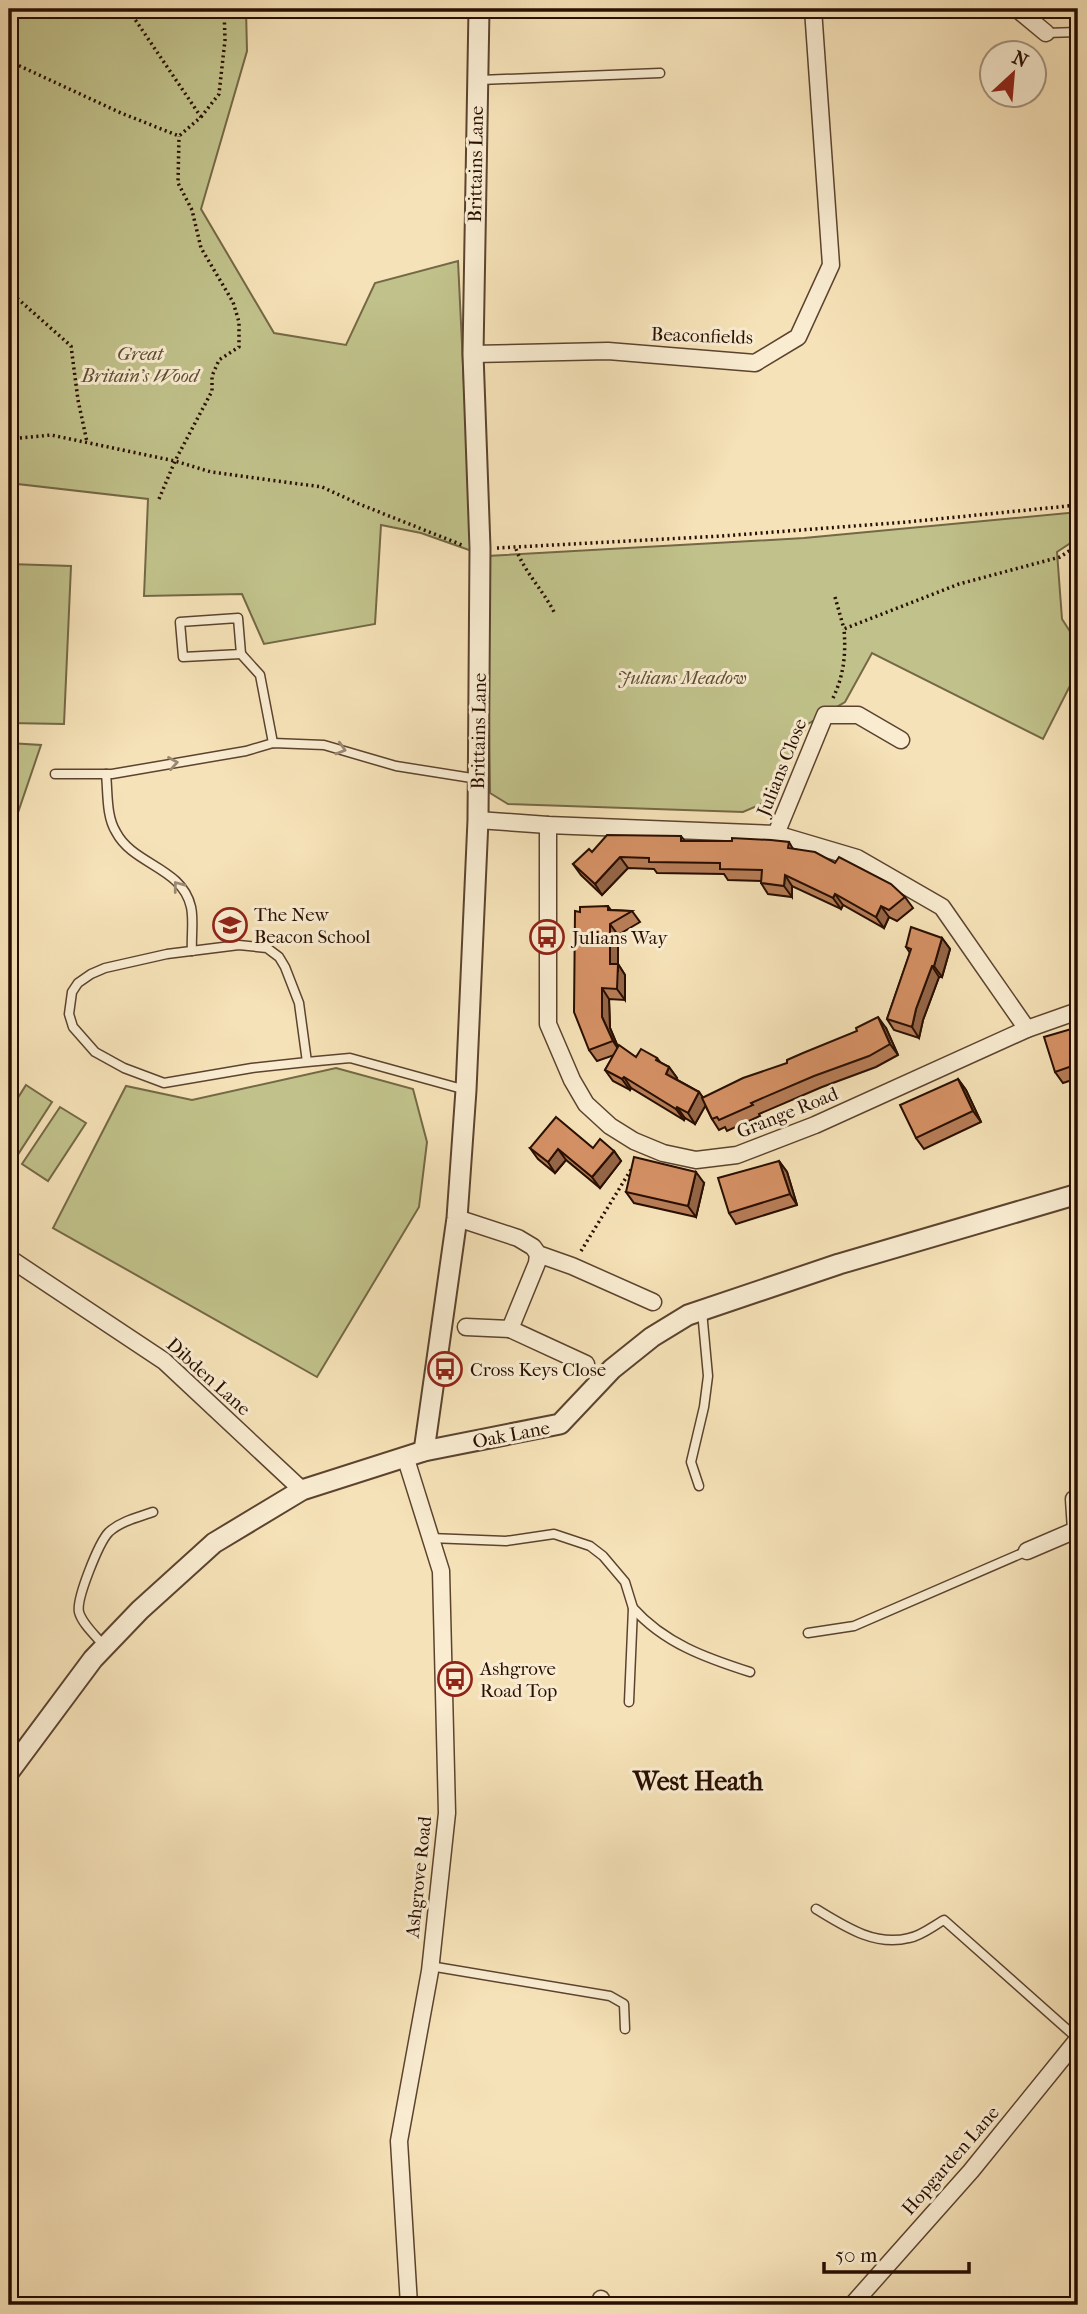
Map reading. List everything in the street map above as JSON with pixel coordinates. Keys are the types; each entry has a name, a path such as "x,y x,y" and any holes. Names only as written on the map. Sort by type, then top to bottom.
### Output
{"street":[{"name":"Brittains Lane","path":"414,1453 457,1218 466,1090 478,820 480,548 473,354 479,9"},
{"name":"Beaconfields","path":"473,354 608,351 754,363 798,337 831,265 813,9"},
{"path":"1017,9 1046,33"},
{"name":"Julians Close","path":"776,834 825,715 858,715 901,740"},
{"path":"478,820 776,834 857,858 942,907 1027,1028"},
{"name":"Grange Road","path":"548,825 548,1024 572,1080 586,1104 610,1126 663,1153 696,1160 737,1155 816,1125 1027,1028 1078,1011"},
{"name":"Oak Lane","path":"9,1772 93,1659 141,1609 214,1543 302,1490 414,1453 560,1424 612,1369 642,1345 688,1315 839,1264 1078,1194"},
{"path":"457,1218 518,1238 533,1247 538,1254 572,1266 653,1303"},
{"path":"510,1329 537,1263 538,1254"},
{"name":"Dibden Lane","path":"9,1258 164,1361 302,1490"},
{"path":"467,1327 510,1329 586,1364"},
{"name":"Ashgrove Road","path":"409,2305 399,2141 430,1966 446,1813 441,1571 430,1538 414,1453"},
{"path":"1027,1550 1077,1530 1074,1499"},
{"name":"Hopgarden Lane","path":"852,2305 971,2171 1078,2039"}],"lane":[{"path":"1046,33 1078,32"},
{"path":"477,80 660,73"},
{"path":"241,654 183,657 180,622 238,618 241,654 260,675 273,743"},
{"path":"55,774 106,774 246,751 273,743 324,745 396,766 478,779"},
{"path":"106,774 110,818 116,833 126,846 177,882 184,892 191,907 192,950"},
{"path":"307,1062 299,1003 279,957 267,948 239,945 167,954 105,968 78,983 72,992 69,1014 73,1027 95,1052 124,1068 164,1083 252,1068 350,1058 466,1090"},
{"path":"699,1486 691,1462 708,1376 702,1311"},
{"path":"105,1647 80,1615 78,1609 81,1594 100,1545 108,1533 119,1525 153,1512"},
{"path":"430,1538 506,1541 554,1534 590,1546 603,1556 625,1582 633,1608 629,1702"},
{"path":"808,1633 854,1626 1027,1550"},
{"path":"633,1608 644,1621 674,1642 712,1660 750,1672"},
{"path":"816,1909 851,1930 883,1940 911,1938 944,1920 1078,2039"},
{"path":"430,1966 610,1996 624,2004 625,2029"}],"path":[{"path":"128,9 201,117"},
{"path":"159,499 175,461 212,391 212,376 219,360 239,347 239,322 233,302 201,248 192,210 178,183 179,136 201,117 219,94 225,40 224,9"},
{"path":"9,61 121,113 179,136"},
{"path":"9,291 71,346 87,442"},
{"path":"9,439 51,435 175,461 211,472 322,487 459,544 480,548 515,548 907,522 1078,505"},
{"path":"844,629 958,583 1060,557 1078,545"},
{"path":"515,548 527,573 545,595 554,612"},
{"path":"825,715 840,683 846,655 844,629 835,597"},
{"path":"572,1266 646,1146"}],"green space":[{"name":"Great Britain's Wood","path":"9,9 246,9 247,51 201,209 274,333 346,345 375,283 458,261 472,551 421,533 381,525 375,624 264,644 242,594 144,596 148,499 9,483"},
{"name":"Julians Meadow","path":"1078,512 1078,538 1057,552 1062,619 1078,644 1078,670 1043,739 872,653 845,702 808,724 764,803 743,812 508,804 490,793 487,556 804,538"},
{"path":"9,564 71,566 64,724 9,723"},
{"path":"9,743 41,745 9,839"},
{"path":"336,1068 413,1089 427,1142 419,1207 317,1377 53,1228 126,1086 192,1100"},
{"path":"26,1085 52,1102 15,1159 9,1155 9,1112"},
{"path":"60,1107 86,1123 48,1181 22,1164"}],"building":[{"path":"607,835 681,836 681,841 732,841 732,838 789,842 788,848 815,852 835,863 839,857 891,884 905,897 889,910 881,906 876,917 835,894 833,898 785,875 784,886 761,883 762,870 720,869 720,863 649,862 649,858 620,857 595,884 573,864 589,849 592,852"},
{"path":"608,906 608,910 632,911 610,924 610,964 618,964 617,989 602,988 602,1017 613,1041 589,1050 574,1012 575,911 580,912 580,907"},
{"path":"911,927 942,938 912,1027 887,1019 911,949 906,947"},
{"path":"878,1017 890,1044 869,1056 751,1103 753,1105 719,1120 717,1117 712,1119 702,1098 857,1031 856,1028"},
{"path":"1078,1027 1078,1064 1055,1072 1044,1037"},
{"path":"619,1045 636,1057 641,1049 657,1058 656,1060 669,1067 666,1074 699,1092 688,1113 677,1107 676,1109 624,1077 622,1079 605,1070"},
{"path":"958,1079 973,1111 916,1138 900,1105"},
{"path":"556,1117 593,1148 600,1139 614,1151 592,1177 558,1149 548,1162 530,1148"},
{"path":"634,1157 696,1172 688,1206 626,1192"},
{"path":"779,1161 790,1194 729,1213 718,1178"}],"place":[{"name":"The New Beacon School","path":"230,925"},
{"name":"Julians Way","path":"547,937"},
{"name":"Cross Keys Close","path":"445,1369"},
{"name":"Ashgrove Road Top","path":"455,1679"}],"district":[{"name":"West Heath","path":"698,1781"}]}
